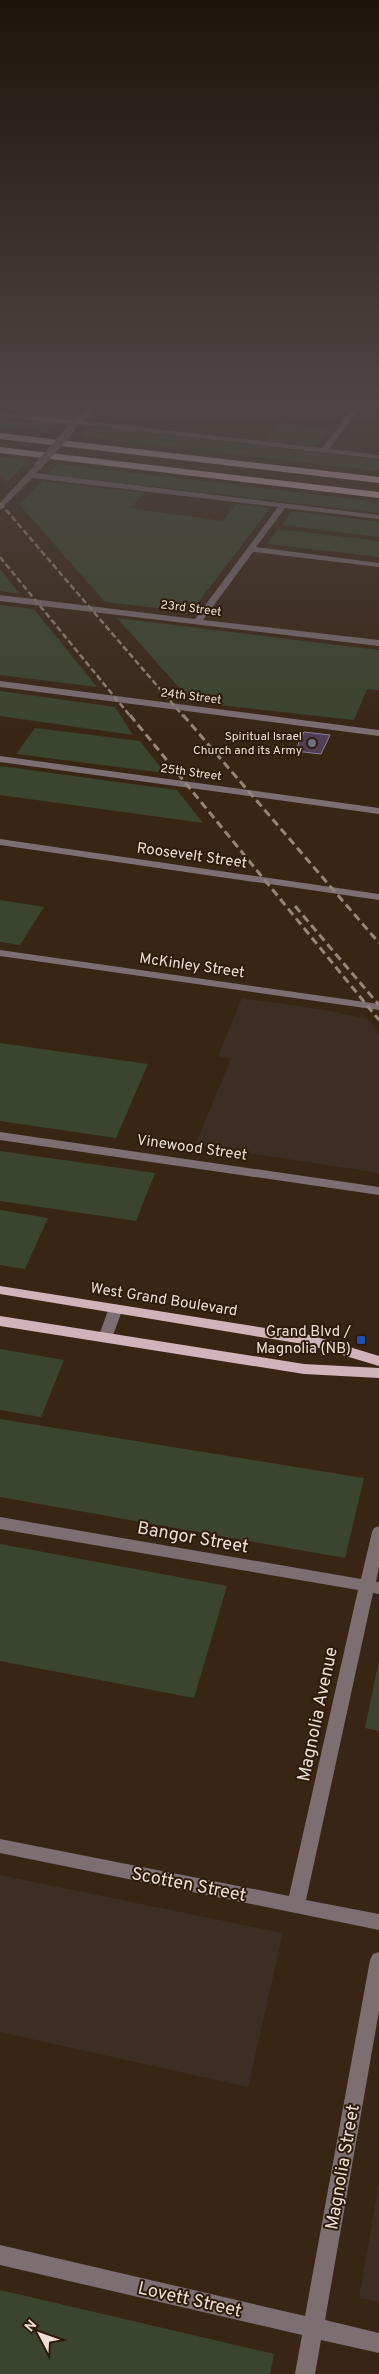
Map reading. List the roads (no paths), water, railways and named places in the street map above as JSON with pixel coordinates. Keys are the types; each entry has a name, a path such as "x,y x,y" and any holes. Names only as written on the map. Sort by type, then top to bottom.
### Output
{"main road":[{"name":"West Grand Boulevard","path":"0,1290 310,1340 379,1361"},
{"path":"0,1321 304,1369 379,1373"}],"street":[{"path":"198,622 276,515"},
{"path":"361,515 379,517"},
{"path":"252,549 379,565"},
{"name":"23rd Street","path":"0,598 379,643"},
{"name":"24th Street","path":"0,684 379,733"},
{"name":"25th Street","path":"0,759 379,811"},
{"name":"Roosevelt Street","path":"0,842 379,897"},
{"name":"McKinley Street","path":"0,953 379,1007"},
{"name":"Vinewood Street","path":"0,1136 379,1191"},
{"path":"105,1338 116,1308"},
{"name":"Bangor Street","path":"0,1523 373,1587"},
{"name":"Magnolia Avenue","path":"296,1905 373,1587 379,1532"},
{"name":"Scotten Street","path":"0,1846 379,1922"},
{"name":"Magnolia Street","path":"305,2374 379,1960"},
{"name":"Lovett Street","path":"0,2255 379,2343"}],"railway":[{"path":"10,515 184,717"},
{"path":"0,557 131,717"},
{"path":"130,715 379,1020"},
{"path":"183,715 379,943"},
{"path":"295,906 379,1005"}],"place":[{"name":"Spiritual Israel Church and its Army","path":"312,743"},
{"name":"Grand Blvd / Magnolia (NB)","path":"361,1340"}]}
